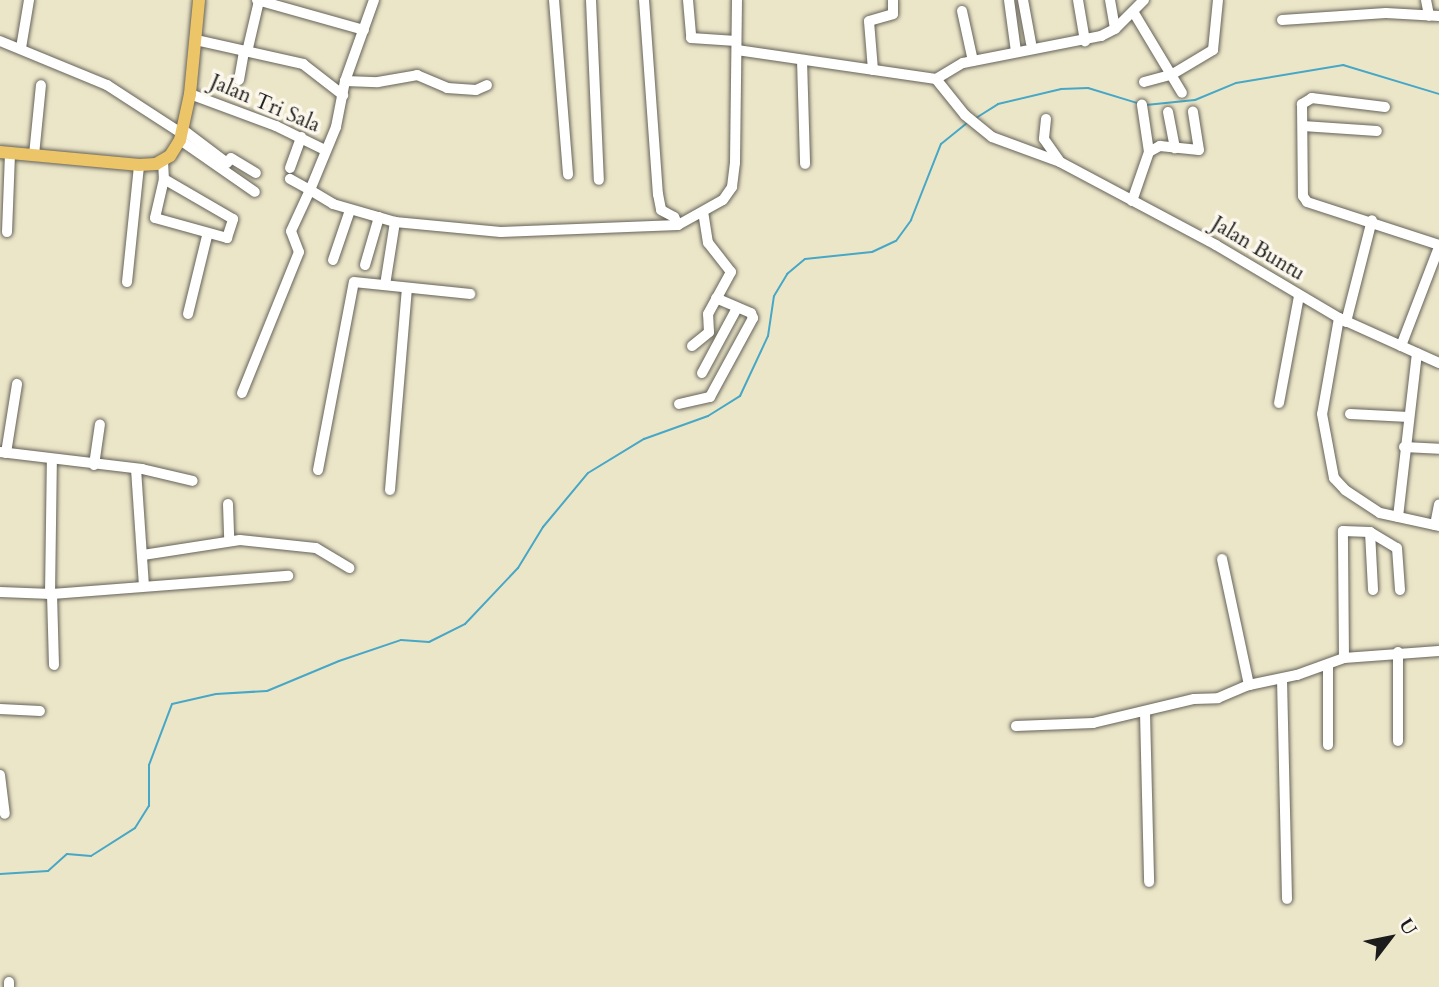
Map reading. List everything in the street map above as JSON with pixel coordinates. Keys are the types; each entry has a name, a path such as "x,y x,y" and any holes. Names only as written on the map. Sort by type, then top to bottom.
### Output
{"main road":[{"path":"5,153 139,165 163,161 181,134 190,94 199,0"}],"street":[{"path":"21,48 29,0"},
{"path":"239,80 258,0 364,30"},
{"path":"242,393 298,255 291,232 325,150 343,95 345,80 374,0"},
{"path":"554,0 568,174"},
{"path":"590,0 599,180"},
{"path":"644,0 658,194 661,210 674,217 678,225"},
{"path":"688,0 691,38 803,60 936,79 973,61 1084,41 1115,29 1134,13 1144,0"},
{"path":"301,137 290,173 310,190 350,210 395,222 501,232 678,225 723,200 734,179 737,0"},
{"path":"873,70 869,21 893,14 893,0"},
{"path":"1009,0 1016,52"},
{"path":"1023,0 1031,43"},
{"path":"1078,0 1084,41"},
{"path":"1110,0 1115,29"},
{"path":"1144,82 1171,75 1213,50 1218,0"},
{"path":"1426,0 1434,16"},
{"path":"962,11 973,61"},
{"path":"1134,13 1182,93"},
{"path":"1282,20 1386,13 1434,16"},
{"path":"0,40 107,85 227,163 231,158 256,173"},
{"path":"196,40 303,64 343,95"},
{"path":"803,60 804,164"},
{"path":"345,80 378,82 417,75 453,89 487,85"},
{"name":"Jalan Buntu","path":"936,79 969,119 992,137 1059,161 1343,320 1439,363"},
{"path":"34,155 41,85"},
{"name":"Jalan Tri Sala","path":"190,94 301,137 325,150"},
{"path":"1385,107 1312,98 1302,104 1303,196 1307,202 1373,220 1439,246 1401,345"},
{"path":"1132,201 1149,152 1142,105"},
{"path":"1149,152 1160,146 1199,150 1193,111"},
{"path":"1168,112 1175,148"},
{"path":"1046,119 1044,139 1059,161"},
{"path":"1303,125 1377,131"},
{"path":"181,134 255,192"},
{"path":"5,153 7,232"},
{"path":"163,161 164,179 155,217 226,240 234,220 164,179"},
{"path":"127,282 139,165"},
{"path":"333,260 350,210"},
{"path":"692,346 709,332 708,314 731,270 708,243 703,213"},
{"path":"365,265 379,217"},
{"path":"1373,220 1322,401 1329,462 1345,490 1380,513 1437,525 1439,504"},
{"path":"384,285 395,222"},
{"path":"188,314 207,236"},
{"path":"318,470 352,284 358,281 407,289 470,294"},
{"path":"390,490 407,289"},
{"path":"1279,403 1299,296"},
{"path":"679,404 704,401 717,388 753,318 716,298"},
{"path":"702,373 737,308"},
{"path":"1398,517 1417,353"},
{"path":"17,384 3,452 136,469 193,481"},
{"path":"1350,414 1409,417"},
{"path":"94,465 100,424"},
{"path":"1404,447 1439,449"},
{"path":"52,460 51,595 54,665"},
{"path":"136,469 144,586"},
{"path":"228,504 229,541"},
{"path":"1344,658 1342,533 1347,528 1370,532 1399,550 1400,590"},
{"path":"1370,532 1373,590"},
{"path":"143,555 229,541 316,548 349,568"},
{"path":"1222,559 1249,685"},
{"path":"0,592 51,595 288,576"},
{"path":"1016,726 1093,723 1145,713 1194,699 1218,698 1249,685 1282,679 1344,658 1439,651"},
{"path":"1398,652 1398,741"},
{"path":"1328,665 1328,745"},
{"path":"1282,679 1287,899"},
{"path":"0,709 40,711"},
{"path":"1145,713 1149,882"},
{"path":"0,775 5,814"}],"waterway":[{"path":"1146,105 1195,100 1236,83 1343,65 1439,94"},
{"path":"976,118 998,104 1061,89 1088,88 1137,103"},
{"path":"0,874 48,871 67,854 91,856 135,828 149,806 149,765 172,704 216,694 267,691 339,661 401,640 429,642 465,624 518,568 543,527 588,473 644,439 708,416 740,396 768,336 774,296 787,274 805,259 872,252 896,241 911,220 941,144 968,122"}]}
